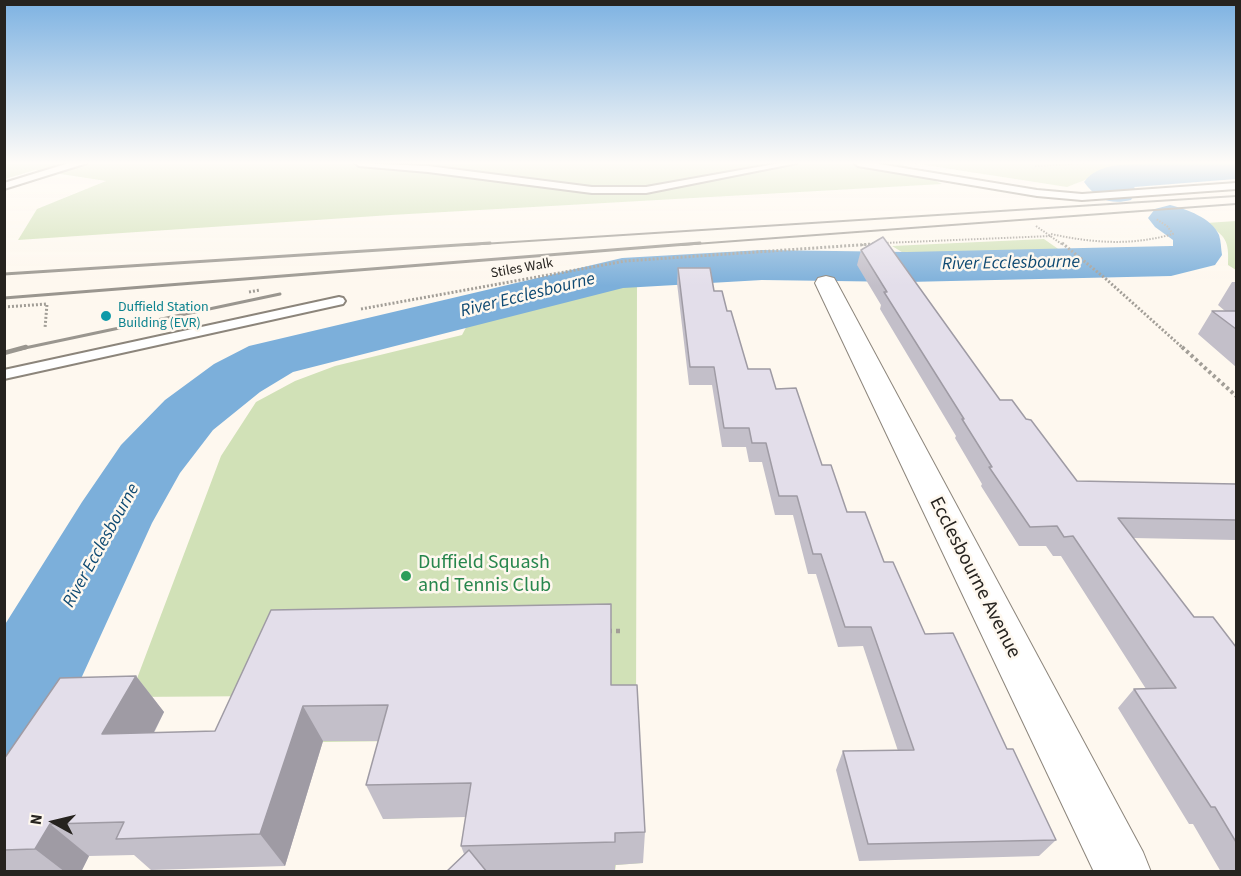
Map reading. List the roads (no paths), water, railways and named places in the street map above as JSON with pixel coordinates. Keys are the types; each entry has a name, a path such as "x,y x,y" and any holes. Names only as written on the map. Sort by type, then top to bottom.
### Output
{"street":[{"name":"Ecclesbourne Avenue","path":"826,283 1123,872"}],"lane":[{"path":"4,375 339,301"}],"waterway":[{"name":"River Ecclesbourne","path":"4,725 111,523 148,462 189,415 237,378 271,359 622,273 762,265 907,267 1171,261 1198,255 1196,235 1170,218"}],"railway":[{"path":"466,245 1112,204"},
{"path":"681,245 1236,204"},
{"path":"4,274 490,243"},
{"path":"4,298 700,243"},
{"path":"20,349 280,294"},
{"path":"4,353 26,347"}],"place":[{"name":"Duffield Station Building (EVR)","path":"106,316"},
{"name":"Duffield Squash and Tennis Club","path":"406,576"}]}
